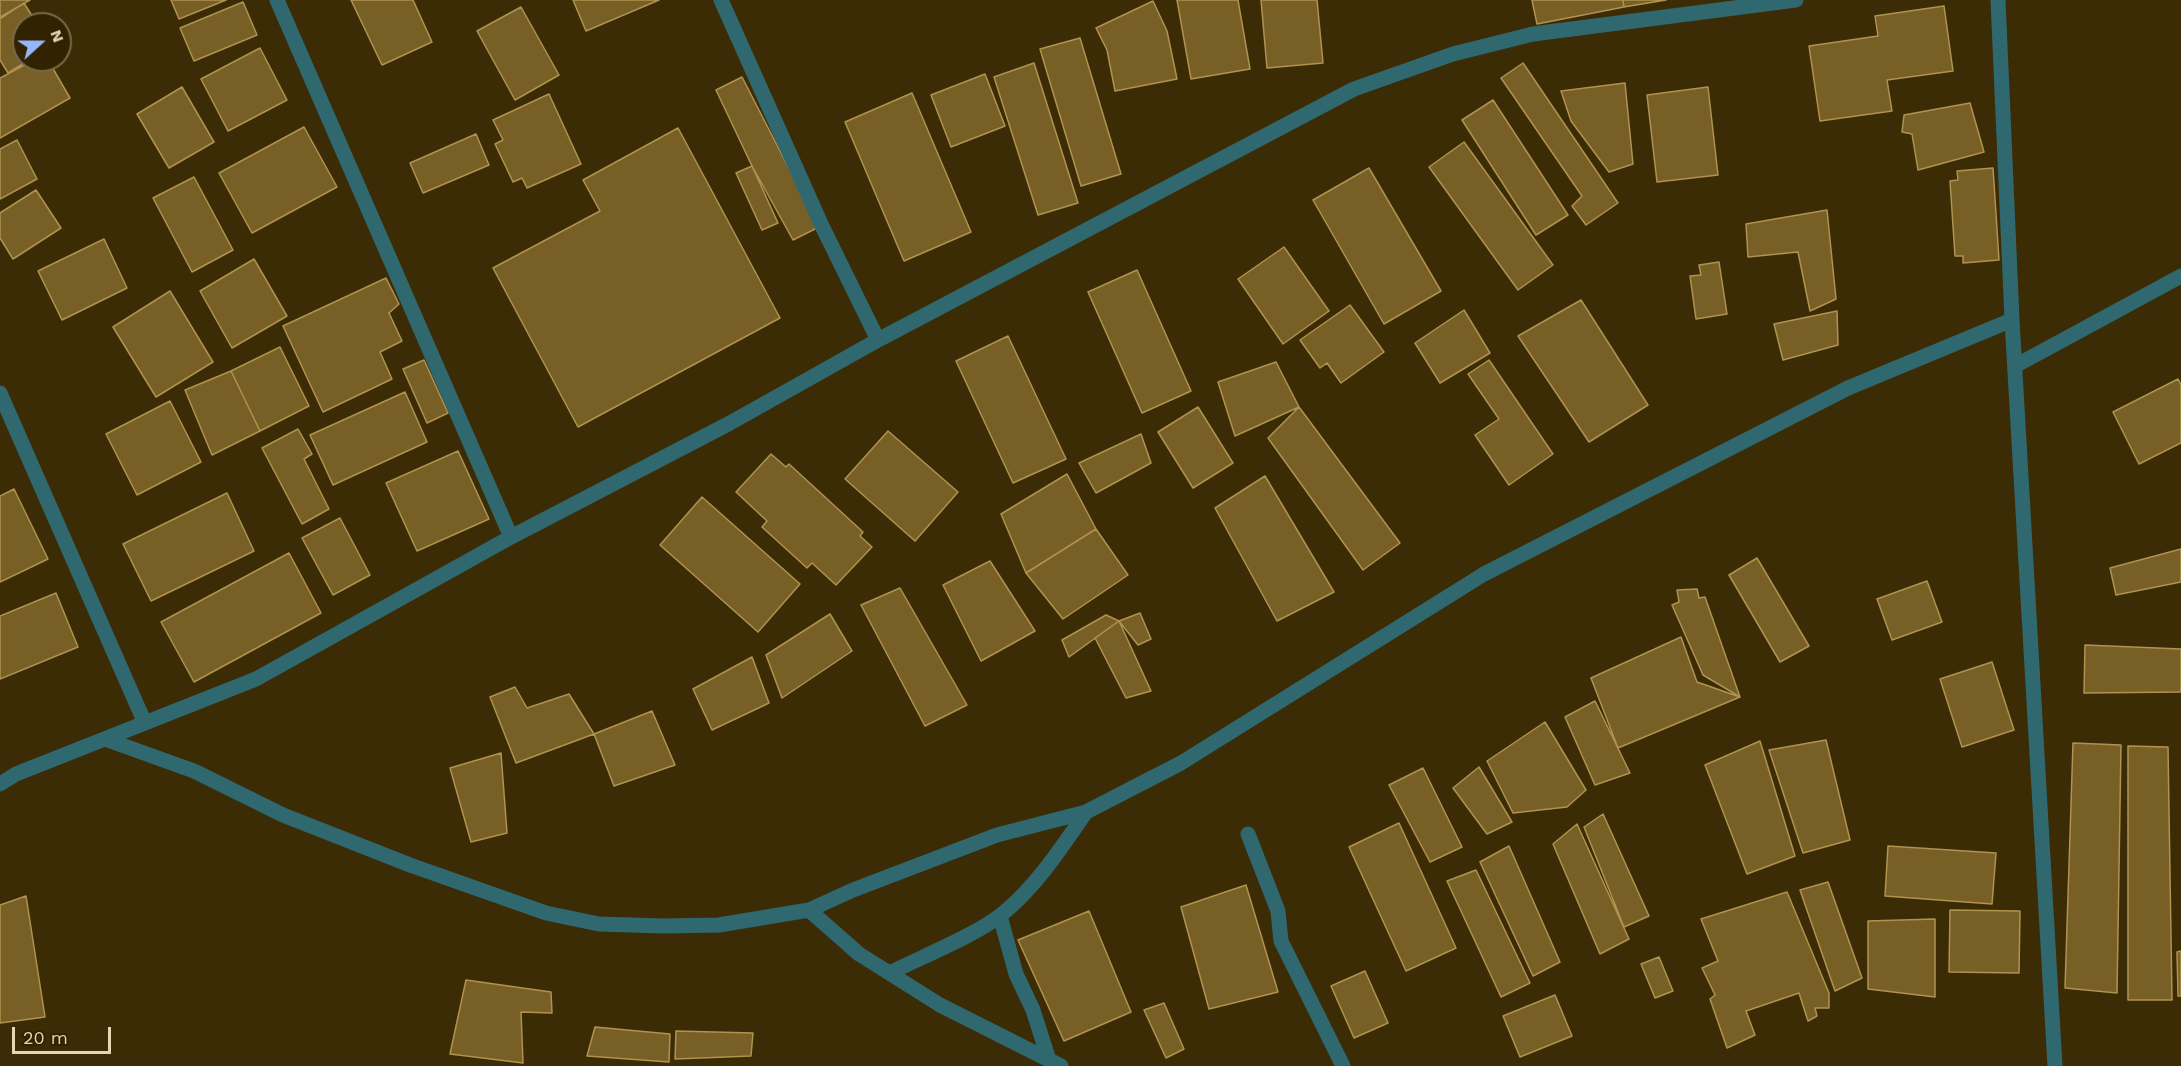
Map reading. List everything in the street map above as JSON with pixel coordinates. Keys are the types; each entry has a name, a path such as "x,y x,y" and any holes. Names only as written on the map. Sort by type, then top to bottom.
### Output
{"street":[{"path":"277,0 511,537"},
{"path":"721,0 822,226 878,340"},
{"path":"0,784 16,774 105,740 144,721 256,679 511,537 730,423 878,340 1354,89 1453,54 1533,34 1796,0"},
{"path":"1998,0 2015,366 2055,1066"},
{"path":"2015,366 2181,276"},
{"path":"105,740 194,771 283,815 410,865 546,913 599,924 663,926 719,925 809,910 853,890 997,835 1086,812 1181,763 1484,574 1848,388 2013,320"},
{"path":"0,393 144,721"},
{"path":"890,973 1000,916 1020,897 1059,851 1086,812"},
{"path":"1248,834 1278,911 1281,941 1343,1066"},
{"path":"809,910 859,954 940,1005 1055,1062"},
{"path":"1000,916 1016,974 1034,1010 1055,1062"}],"building":[{"path":"0,0 30,0 0,17"},
{"path":"171,0 226,0 179,19"},
{"path":"351,0 413,0 432,42 382,65"},
{"path":"573,0 659,0 586,31"},
{"path":"1177,0 1238,0 1250,69 1191,79"},
{"path":"1261,0 1317,0 1323,63 1267,68"},
{"path":"1532,0 1623,0 1624,7 1537,24"},
{"path":"1623,0 1666,0 1624,7"},
{"path":"1153,1 1167,31 1177,79 1115,91 1107,50 1096,28"},
{"path":"243,2 257,35 194,61 180,28"},
{"path":"24,3 30,12 12,12 12,71 8,73 0,60 0,19"},
{"path":"1944,6 1953,71 1887,80 1892,111 1820,121 1809,46 1878,36 1875,16"},
{"path":"521,7 559,75 515,100 477,31"},
{"path":"1080,38 1121,174 1081,186 1040,49"},
{"path":"260,48 287,100 228,131 201,79"},
{"path":"1034,63 1078,203 1038,215 994,77"},
{"path":"1523,63 1618,203 1586,225 1572,206 1582,196 1501,78"},
{"path":"12,72 55,72 70,98 0,138 0,78"},
{"path":"985,74 1005,126 951,147 931,95"},
{"path":"742,77 819,227 793,240 752,166 716,90"},
{"path":"1625,83 1633,164 1609,172 1571,121 1561,91"},
{"path":"182,87 214,142 169,168 137,114"},
{"path":"1708,87 1718,175 1657,182 1647,95"},
{"path":"912,93 971,232 904,261 845,122"},
{"path":"549,94 581,164 527,188 522,178 513,182 495,144 503,140 493,120"},
{"path":"1493,100 1568,215 1536,235 1462,120"},
{"path":"1970,103 1984,152 1918,170 1912,134 1902,132 1904,115"},
{"path":"304,127 337,187 252,233 219,173"},
{"path":"678,128 780,318 578,427 493,268 600,211 583,180"},
{"path":"476,134 489,165 423,193 410,163"},
{"path":"17,140 37,179 0,199 0,149"},
{"path":"1464,142 1553,265 1518,290 1429,167"},
{"path":"752,166 778,223 762,230 736,173"},
{"path":"1369,168 1441,291 1384,324 1313,200"},
{"path":"1993,168 1999,260 1963,263 1963,256 1955,256 1950,181 1958,180 1957,171"},
{"path":"194,177 233,250 192,272 153,198"},
{"path":"36,190 61,228 13,259 0,238 0,213"},
{"path":"1827,210 1836,299 1810,311 1798,252 1748,257 1746,224"},
{"path":"104,239 127,288 62,320 38,271"},
{"path":"1284,247 1329,311 1283,344 1238,279"},
{"path":"254,259 287,316 232,348 200,291"},
{"path":"1719,262 1727,314 1696,319 1690,276 1701,275 1699,265"},
{"path":"1137,270 1191,391 1142,413 1088,292"},
{"path":"386,278 399,304 389,313 402,341 380,352 392,379 323,412 283,326"},
{"path":"170,291 213,362 156,397 113,327"},
{"path":"1581,300 1648,405 1589,442 1518,336"},
{"path":"1350,305 1384,352 1341,383 1327,363 1320,368 1300,340"},
{"path":"1464,310 1490,353 1440,383 1415,343"},
{"path":"1837,311 1838,345 1783,360 1774,324"},
{"path":"1008,336 1066,459 1013,483 956,361"},
{"path":"280,347 309,406 260,431 231,371"},
{"path":"424,360 448,413 427,423 403,369"},
{"path":"1489,360 1553,454 1509,485 1475,435 1499,419 1468,374"},
{"path":"1276,362 1299,407 1235,436 1218,382"},
{"path":"231,371 260,431 212,455 185,390"},
{"path":"2178,379 2181,385 2181,443 2139,464 2113,412"},
{"path":"405,392 427,442 333,485 310,435"},
{"path":"170,401 201,462 137,495 106,434"},
{"path":"1198,407 1233,463 1193,488 1158,432"},
{"path":"1299,407 1400,543 1363,570 1268,438"},
{"path":"298,429 312,454 304,459 329,509 302,524 262,448"},
{"path":"888,431 958,492 915,541 845,479"},
{"path":"1141,434 1151,463 1096,493 1079,463"},
{"path":"458,451 489,519 417,551 386,483"},
{"path":"771,454 786,467 789,464 863,532 860,536 872,547 836,585 812,563 807,568 762,527 767,521 736,492"},
{"path":"1067,474 1096,529 1026,573 1001,514"},
{"path":"1265,476 1334,592 1277,621 1215,508"},
{"path":"14,489 48,559 0,582 0,496"},
{"path":"227,493 254,551 151,601 123,544"},
{"path":"702,497 800,584 758,632 660,545"},
{"path":"340,518 370,575 333,595 302,538"},
{"path":"1096,529 1128,575 1063,619 1026,573"},
{"path":"2181,549 2181,582 2116,595 2110,568"},
{"path":"289,553 321,613 194,682 161,622"},
{"path":"1757,558 1809,646 1780,662 1729,575"},
{"path":"990,561 1035,631 981,661 943,585"},
{"path":"1927,581 1942,622 1892,640 1877,599"},
{"path":"900,588 967,705 925,726 861,605"},
{"path":"1697,589 1699,598 1705,597 1740,697 1703,675 1672,605 1679,602 1677,590"},
{"path":"56,593 78,647 0,679 0,616"},
{"path":"1140,613 1151,639 1138,645 1119,621"},
{"path":"830,614 852,651 782,698 766,655"},
{"path":"1106,615 1119,621 1069,657 1062,640"},
{"path":"1119,621 1151,691 1126,698 1095,638"},
{"path":"1681,637 1697,682 1740,697 1618,748 1591,678"},
{"path":"2085,645 2181,649 2181,692 2084,693"},
{"path":"752,657 769,703 712,730 693,689"},
{"path":"1992,662 2014,730 1962,747 1940,679"},
{"path":"515,687 527,708 569,694 594,734 516,763 490,697"},
{"path":"1595,701 1630,773 1595,785 1565,717"},
{"path":"652,711 675,765 614,786 594,734"},
{"path":"1545,722 1586,790 1567,807 1513,813 1487,761"},
{"path":"1826,740 1850,840 1803,853 1769,750"},
{"path":"1760,741 1795,856 1747,874 1705,765"},
{"path":"2073,743 2121,745 2117,993 2065,988"},
{"path":"2128,746 2168,747 2172,1000 2128,1000"},
{"path":"501,753 507,833 471,842 450,768"},
{"path":"1479,767 1512,822 1487,834 1453,788"},
{"path":"1423,768 1462,847 1430,862 1389,785"},
{"path":"1603,814 1649,916 1624,927 1584,827"},
{"path":"1399,823 1456,948 1406,971 1349,847"},
{"path":"1577,824 1629,939 1600,954 1553,844"},
{"path":"1509,846 1560,962 1533,976 1480,862"},
{"path":"1888,846 1996,853 1992,904 1885,896"},
{"path":"1476,870 1530,983 1501,997 1447,881"},
{"path":"1828,882 1862,978 1835,991 1800,890"},
{"path":"1246,885 1278,992 1209,1009 1181,907"},
{"path":"1787,892 1829,993 1829,1008 1815,1008 1817,1016 1808,1021 1799,993 1746,1011 1755,1035 1727,1048 1710,999 1715,995 1702,968 1718,961 1701,919"},
{"path":"26,896 45,1017 0,1023 0,905"},
{"path":"1950,910 2020,911 2019,973 1949,972"},
{"path":"1089,911 1131,1012 1064,1041 1018,940"},
{"path":"1935,919 1935,997 1868,989 1868,921"},
{"path":"2181,951 2181,996 2178,996 2177,952"},
{"path":"1659,957 1673,991 1655,998 1641,964"},
{"path":"1365,971 1388,1023 1354,1038 1331,986"},
{"path":"466,980 551,992 552,1013 521,1012 523,1063 450,1054"},
{"path":"1555,995 1572,1036 1520,1057 1503,1016"},
{"path":"1164,1003 1184,1049 1166,1058 1144,1010"},
{"path":"595,1027 670,1034 669,1062 587,1056"},
{"path":"676,1031 753,1033 751,1056 675,1059"}]}
